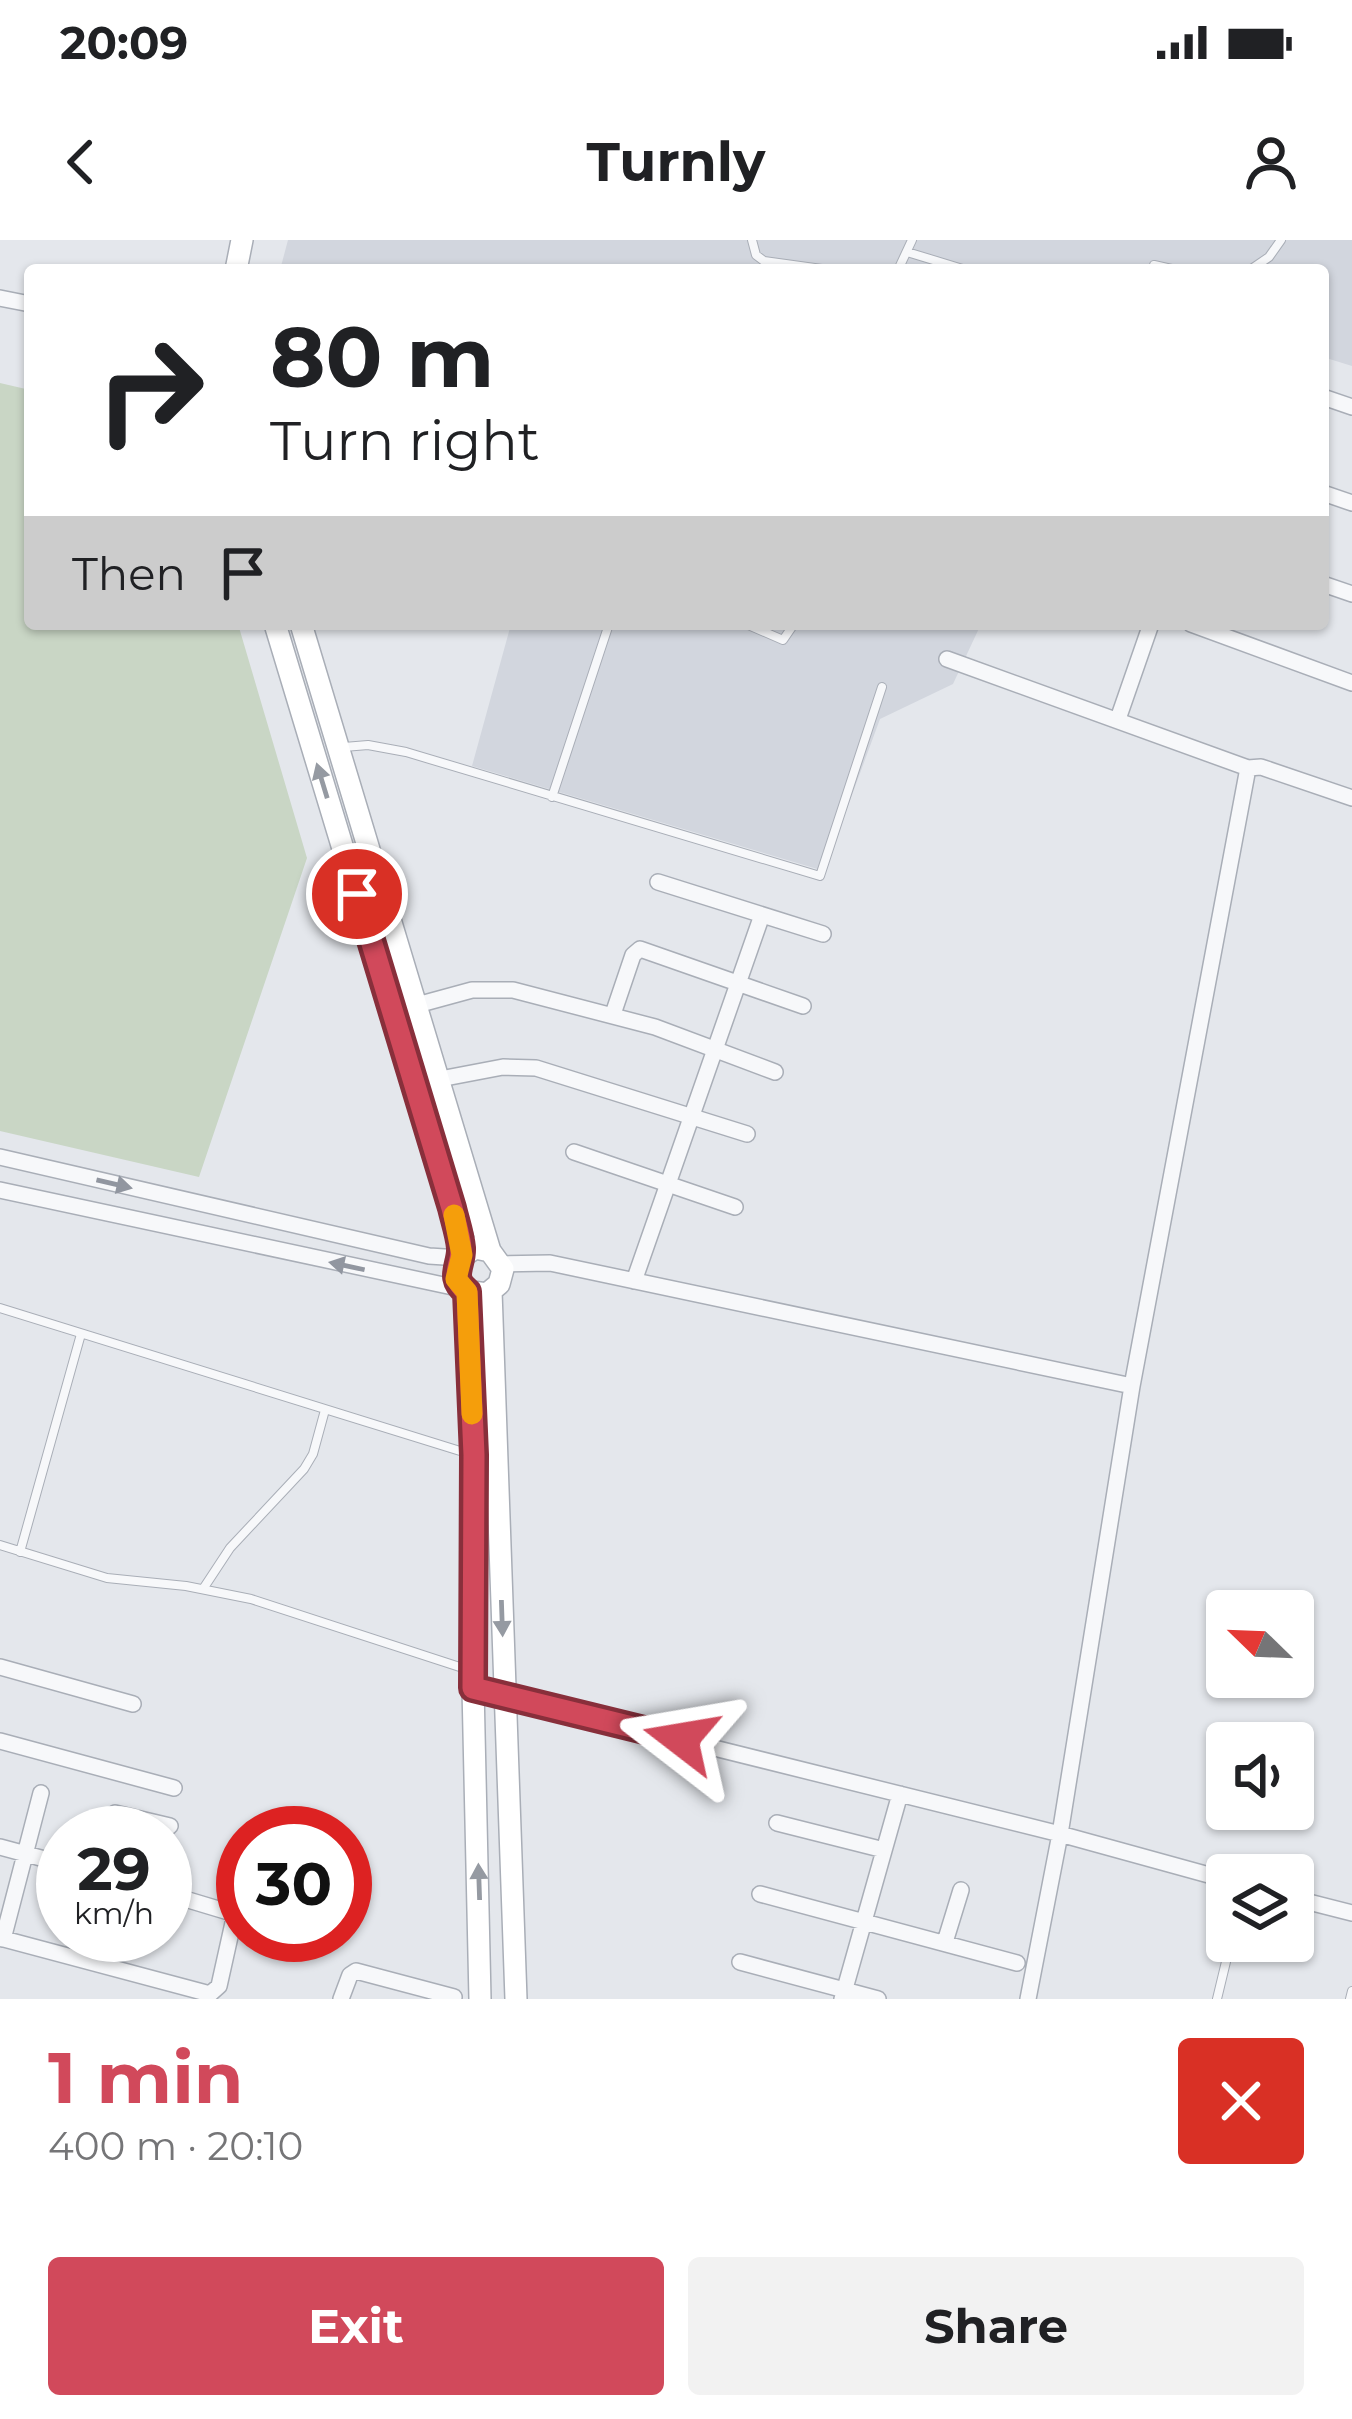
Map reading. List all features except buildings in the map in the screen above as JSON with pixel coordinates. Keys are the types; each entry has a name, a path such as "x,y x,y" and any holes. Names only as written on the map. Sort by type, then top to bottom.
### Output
{"main road":[{"path":"277,630 452,1208 461,1257 456,1279 465,1290 479,1295 491,1291 502,1276 303,630"},
{"path":"461,1257 475,1248 495,1257"},
{"path":"465,1290 474,1455 480,1999"},
{"path":"491,1291 516,1999"}],"street":[{"path":"1118,719 1149,630"},
{"path":"1208,630 1352,682"},
{"path":"947,659 1248,768 1261,767 1352,798"},
{"path":"1028,1999 1060,1834 1132,1386 1248,768"},
{"path":"658,882 823,934"},
{"path":"634,1281 762,915"},
{"path":"613,1014 633,955 640,949 802,1006"},
{"path":"417,1005 493,987 613,1014 775,1072"},
{"path":"440,1079 520,1066 747,1134"},
{"path":"574,1152 736,1207"},
{"path":"0,1157 429,1256 461,1257"},
{"path":"0,1190 465,1290"},
{"path":"495,1257 550,1263 1132,1386"},
{"path":"0,1667 133,1704"},
{"path":"473,1680 505,1695 1206,1874"},
{"path":"0,1741 174,1788"},
{"path":"36,1948 1,1939 41,1793"},
{"path":"843,1995 900,1794"},
{"path":"777,1822 884,1850"},
{"path":"0,1847 36,1857"},
{"path":"945,1942 961,1890"},
{"path":"760,1894 1017,1963"},
{"path":"88,1962 216,1992 235,1914 192,1901"},
{"path":"1314,1903 1352,1913"},
{"path":"740,1962 843,1995 878,1999"},
{"path":"341,1999 356,1971 454,1997"}],"lane":[{"path":"752,240 755,255 786,264"},
{"path":"901,264 912,240"},
{"path":"1259,264 1281,240"},
{"path":"907,252 946,264"},
{"path":"552,797 607,630"},
{"path":"760,630 783,640 791,630"},
{"path":"339,748 387,748 820,876 883,687"},
{"path":"0,1308 474,1455"},
{"path":"20,1552 81,1334"},
{"path":"202,1589 230,1548 304,1469 326,1410"},
{"path":"0,1545 107,1579 251,1599 473,1680"},
{"path":"1217,1999 1226,1962"}],"shaded area":[{"path":"288,240 1352,240 1352,366 1329,359 1329,264 282,264"},
{"path":"509,630 978,630 953,684 880,719 824,871 472,766"}],"green space":[{"path":"0,383 24,389 24,630 240,630 307,858 199,1177 0,1131"}],"slow traffic":[{"path":"454,1215 462,1255 456,1279 467,1292 472,1414"}],"route":[{"path":"357,894 462,1255 456,1279 467,1292 474,1455 473,1688 681,1739"}]}
